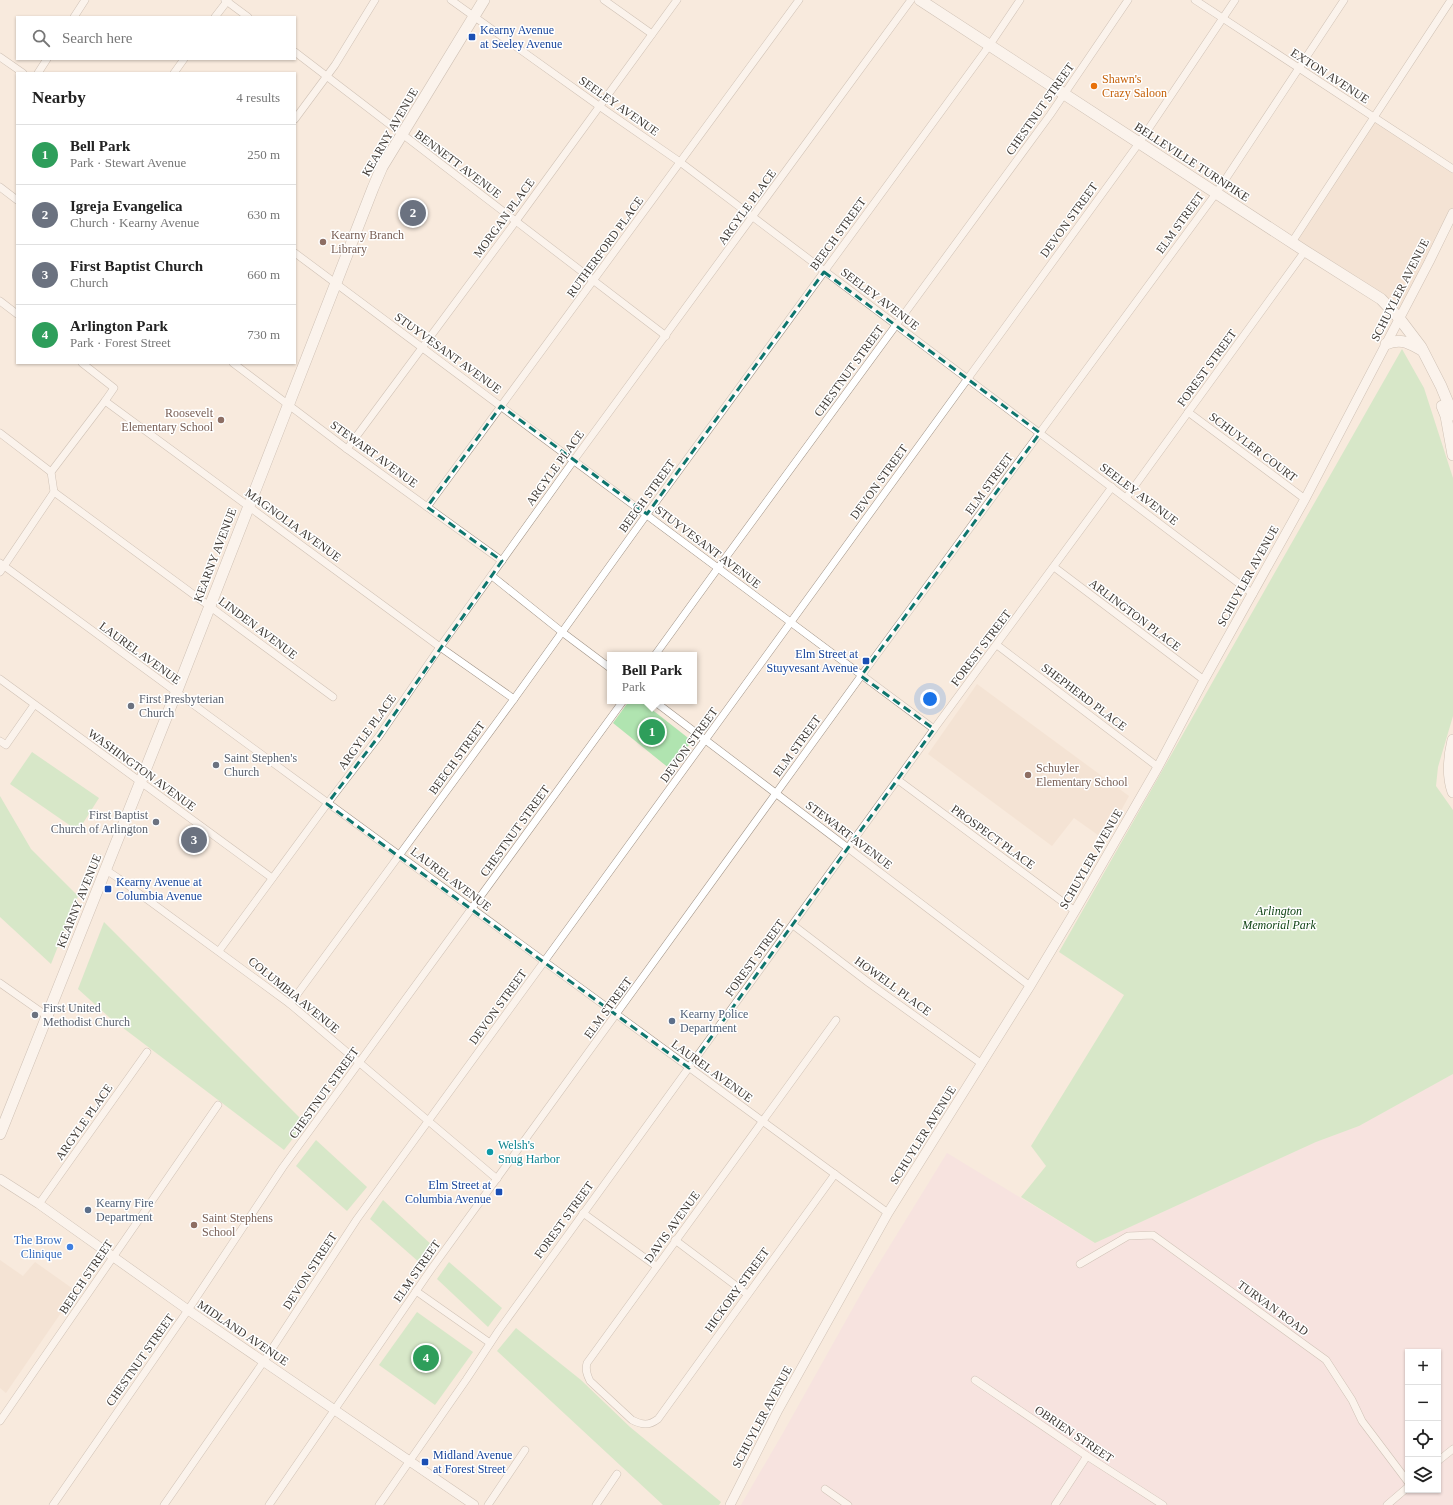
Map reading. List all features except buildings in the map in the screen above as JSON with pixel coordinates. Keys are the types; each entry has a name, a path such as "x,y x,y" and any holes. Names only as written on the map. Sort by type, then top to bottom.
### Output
{"main road":[{"name":"KEARNY AVENUE","path":"0,1134 176,693 209,605 373,188 382,167 484,0"},
{"name":"BELLEVILLE TURNPIKE","path":"920,0 1064,95 1374,294 1399,318 1423,350 1442,386 1453,415"},
{"name":"SCHUYLER AVENUE","path":"730,1505 778,1410 888,1213 1030,986 1158,766 1305,499 1453,214"},
{"path":"1386,344 1402,340 1423,350"},
{"name":"BELLEVILLE TURNPIKE","path":"1431,365 1436,387 1446,416 1453,455"},
{"path":"1453,740 1449,773 1453,792"},
{"name":"MIDLAND AVENUE","path":"0,1179 39,1204 188,1310 474,1505"}],"street":[{"path":"75,16 85,0"},
{"path":"296,118 327,76 375,0"},
{"name":"SEELEY AVENUE","path":"451,0 680,162 1253,594"},
{"path":"604,0 652,34"},
{"name":"MORGAN PLACE","path":"347,449 677,0"},
{"name":"RUTHERFORD PLACE","path":"427,507 799,0"},
{"name":"ARGYLE PLACE","path":"219,951 379,736 440,647 574,460 911,0"},
{"name":"BEECH STREET","path":"290,1004 989,46 1020,0"},
{"name":"CHESTNUT STREET","path":"658,652 1064,95 1128,0"},
{"name":"EXTON AVENUE","path":"1195,0 1453,169"},
{"name":"DEVON STREET","path":"164,1505 264,1361 357,1219 1139,143 1235,0"},
{"name":"ELM STREET","path":"269,1505 416,1291 861,676 1217,192 1344,0"},
{"path":"1292,242 1451,0"},
{"path":"216,16 227,1 247,16"},
{"name":"BENNETT AVENUE","path":"296,53 402,135 595,280 666,336"},
{"path":"0,57 22,72"},
{"path":"39,72 46,60"},
{"path":"175,72 183,60"},
{"path":"0,187 16,199"},
{"name":"FOREST STREET","path":"1126,498 1305,251"},
{"name":"STUYVESANT AVENUE","path":"296,254 934,729"},
{"path":"0,301 16,313"},
{"path":"51,472 114,388 83,364"},
{"name":"STEWART AVENUE","path":"234,364 347,449 502,561"},
{"name":"MAGNOLIA AVENUE","path":"105,400 440,647 514,699"},
{"name":"SCHUYLER COURT","path":"1188,412 1305,499"},
{"path":"0,433 51,472 54,492 1,567"},
{"name":"FOREST STREET","path":"379,1505 490,1343 583,1213 934,729 1112,487"},
{"name":"LINDEN AVENUE","path":"54,492 333,697"},
{"name":"LAUREL AVENUE","path":"1,567 327,804 400,855 472,910 545,961 888,1213"},
{"name":"ARLINGTON PLACE","path":"1054,567 1204,680"},
{"path":"492,576 607,666"},
{"name":"SHEPHERD PLACE","path":"997,645 1158,766"},
{"name":"WASHINGTON AVENUE","path":"1,682 34,704 272,878"},
{"path":"0,741 6,745 34,704"},
{"name":"CHESTNUT STREET","path":"53,1505 188,1310 283,1168 359,1062 472,910 620,704"},
{"name":"STEWART AVENUE","path":"658,704 1030,986"},
{"name":"PROSPECT PLACE","path":"898,780 1075,911"},
{"name":"COLUMBIA AVENUE","path":"106,870 290,1004 497,1179"},
{"name":"HOWELL PLACE","path":"793,925 875,987 982,1064"},
{"path":"0,983 47,1016"},
{"name":"DAVIS AVENUE","path":"658,1419 646,1425 632,1420 590,1381 587,1376 587,1363 836,1020"},
{"name":"ARGYLE PLACE","path":"39,1204 147,1052"},
{"name":"BEECH STREET","path":"0,1421 218,1105"},
{"name":"HICKORY STREET","path":"658,1419 835,1174"},
{"path":"583,1213 656,1266"},
{"name":"TURVAN ROAD","path":"1080,1264 1128,1236 1153,1235 1326,1360 1352,1400 1362,1421 1405,1478"},
{"path":"675,1240 747,1294"},
{"path":"416,1291 490,1343"},
{"name":"OBRIEN STREET","path":"975,1380 1087,1456 1163,1505"},
{"path":"1441,1459 1453,1449"},
{"path":"488,1505 525,1450"},
{"path":"1055,1505 1087,1456"},
{"path":"596,1505 617,1474"},
{"path":"825,1489 848,1505"},
{"path":"1387,1505 1405,1490"}],"highlighted area":[{"path":"824,272 1040,433 861,676 934,729 689,1068 327,804 379,736 502,561 427,507 501,406 647,514"}],"shaded area":[{"path":"1373,117 1453,169 1453,213 1399,318 1292,242"},
{"name":"Schuyler Elementary School","path":"977,684 1129,796 1105,840 1074,818 1052,846 928,754"},
{"path":"1453,1074 1453,1505 741,1505 867,1283 947,1153 1095,1243 1316,1142 1359,1126"},
{"path":"0,1260 23,1276 35,1262 76,1291 6,1393 0,1388"}],"green space":[{"name":"Arlington Memorial Park","path":"1402,349 1424,388 1453,478 1453,716 1438,767 1436,786 1453,810 1453,1074 1359,1126 1316,1142 1095,1243 1021,1197 1046,1166 1031,1146 1124,995 1059,952"},
{"path":"627,704 645,704 692,741 670,769 613,723"},
{"path":"32,752 99,798 78,831 10,784"},
{"path":"0,796 31,849 78,896 51,964 0,917"},
{"path":"104,922 305,1123 284,1150 110,1018 78,989"},
{"path":"316,1140 367,1187 347,1211 296,1166"},
{"path":"383,1200 434,1247 420,1263 370,1219"},
{"path":"449,1262 502,1308 488,1327 437,1279"},
{"path":"417,1312 473,1352 435,1405 379,1365"},
{"path":"516,1328 581,1380 630,1427 721,1502 719,1505 663,1505 497,1351"}],"place":[{"name":"Kearny Avenue at Seeley Avenue","path":"472,37"},
{"name":"Shawn's Crazy Saloon","path":"1094,86"},
{"name":"Igreja Evangelica","path":"413,213"},
{"name":"Kearny Branch Library","path":"323,242"},
{"name":"Roosevelt Elementary School","path":"221,420"},
{"name":"Elm Street at Stuyvesant Avenue","path":"866,661"},
{"name":"First Presbyterian Church","path":"131,706"},
{"name":"Bell Park","path":"652,732"},
{"name":"Saint Stephen's Church","path":"216,765"},
{"name":"Schuyler Elementary School","path":"1028,775"},
{"name":"First Baptist Church of Arlington","path":"156,822"},
{"name":"First Baptist Church","path":"194,840"},
{"name":"Kearny Avenue at Columbia Avenue","path":"108,889"},
{"name":"First United Methodist Church","path":"35,1015"},
{"name":"Kearny Police Department","path":"672,1021"},
{"name":"Welsh's Snug Harbor","path":"490,1152"},
{"name":"Elm Street at Columbia Avenue","path":"499,1192"},
{"name":"Kearny Fire Department","path":"88,1210"},
{"name":"Saint Stephens School","path":"194,1225"},
{"name":"The Brow Clinique","path":"70,1247"},
{"name":"Arlington Park","path":"426,1358"},
{"name":"Midland Avenue at Forest Street","path":"425,1462"}]}
